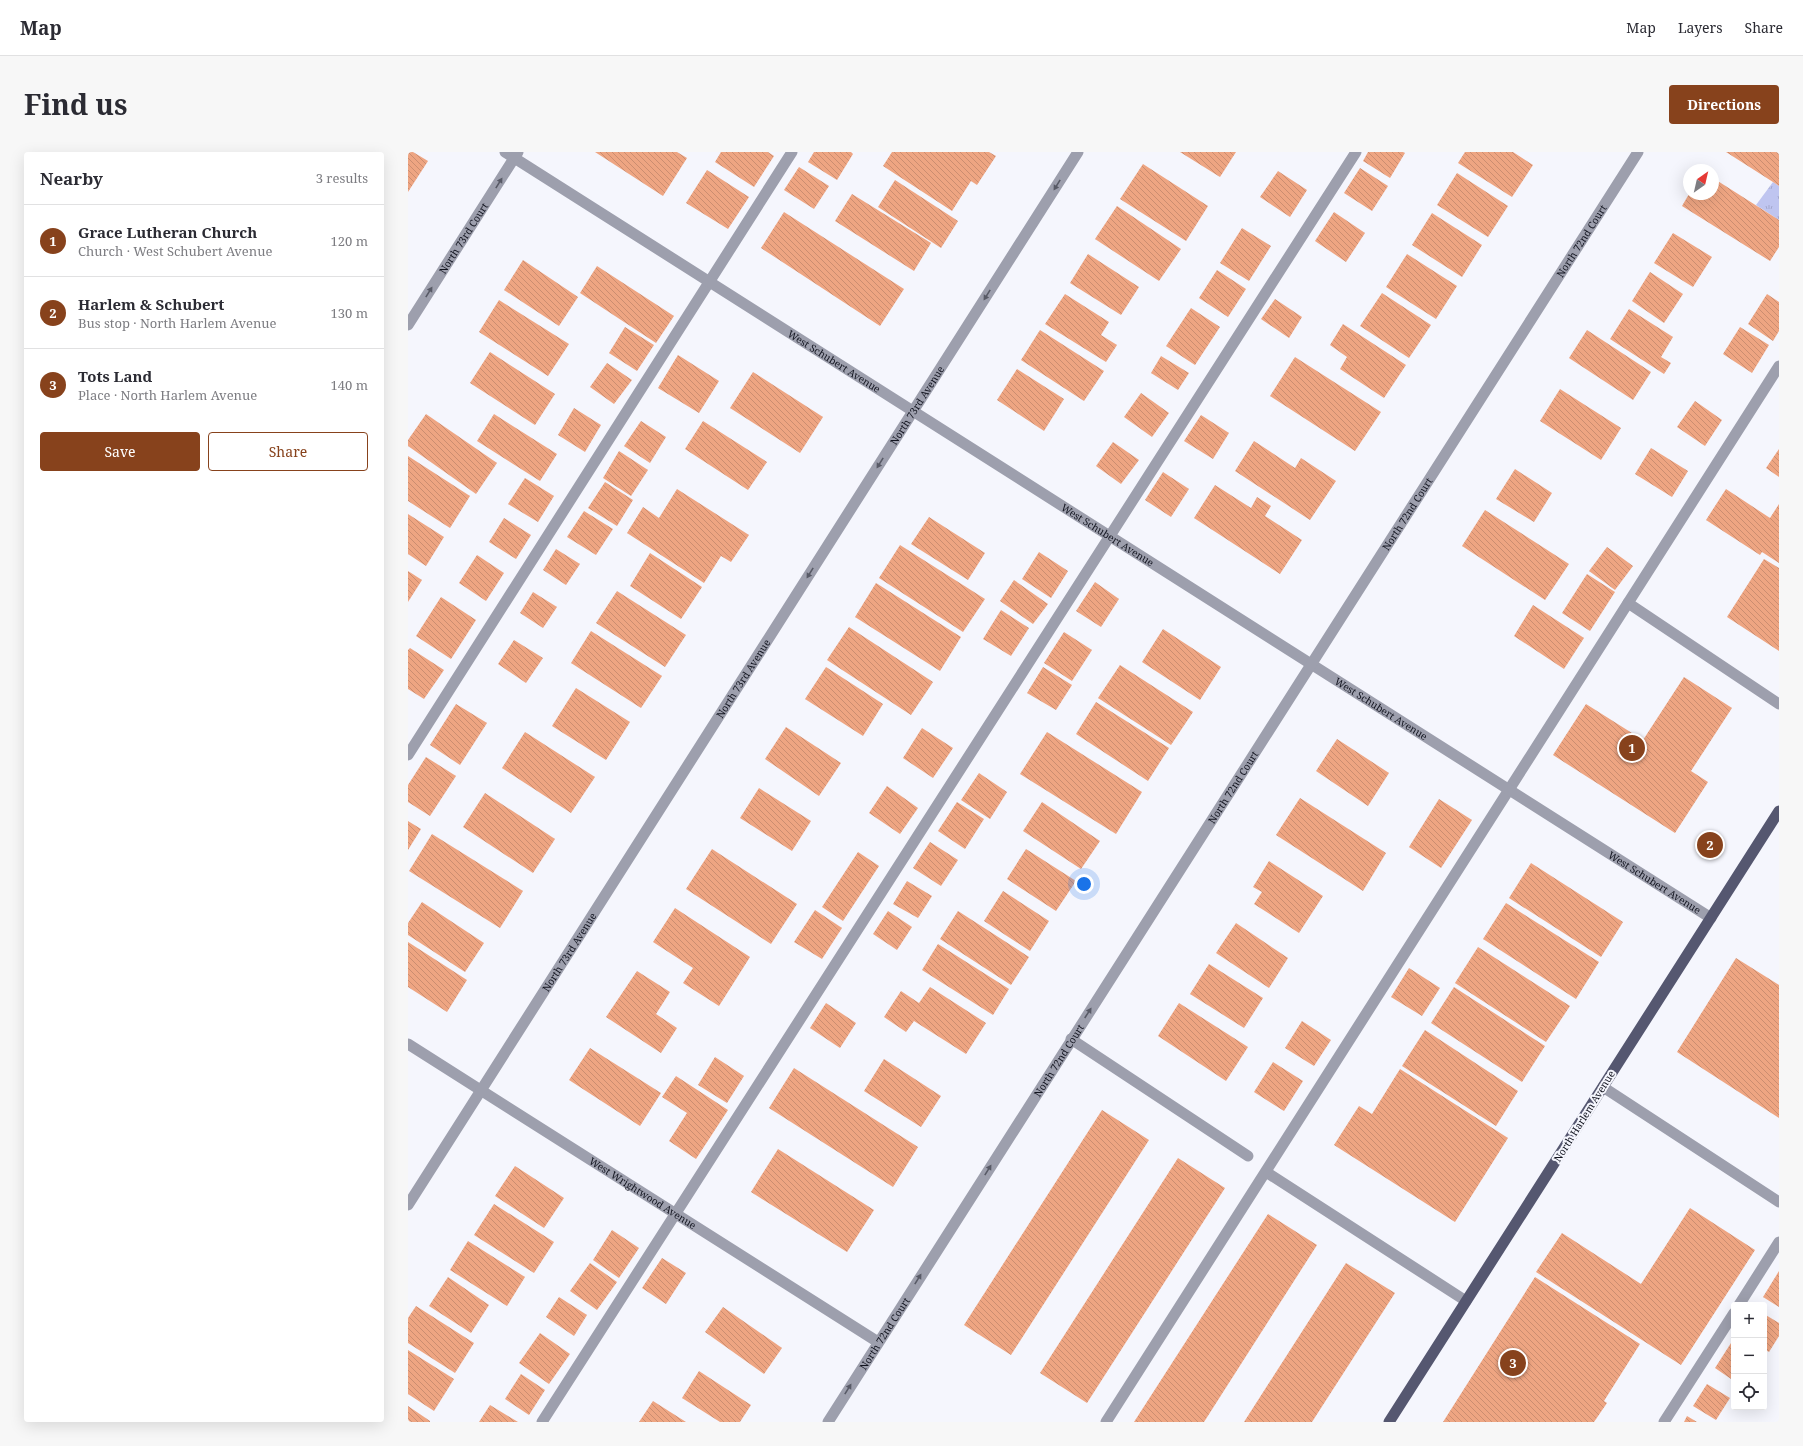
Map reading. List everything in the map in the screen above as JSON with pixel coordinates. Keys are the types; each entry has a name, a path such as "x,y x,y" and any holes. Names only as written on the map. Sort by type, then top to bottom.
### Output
{"main road":[{"name":"North Harlem Avenue","path":"1389,1422 1779,810"}],"street":[{"path":"408,755 792,152"},
{"name":"North 73rd Avenue","path":"408,1205 1078,152"},
{"path":"542,1422 1356,152"},
{"name":"North 72nd Court","path":"828,1422 1638,152"},
{"name":"West Schubert Avenue","path":"513,154 710,282 1711,918"},
{"name":"North 73rd Court","path":"408,325 513,154"},
{"path":"1106,1422 1779,366"},
{"path":"1628,603 1779,704"},
{"path":"1071,1039 1248,1156"},
{"name":"West Wrightwood Avenue","path":"408,1044 878,1342"},
{"path":"1603,1087 1779,1202"},
{"path":"1266,1172 1466,1301"},
{"path":"1741,1302 1779,1242"},
{"path":"1664,1422 1731,1318"}],"green space":[{"path":"1773,182 1779,186 1779,220 1756,205"}],"building":[{"path":"408,152 413,152 428,161 408,192"},
{"path":"595,152 677,152 687,158 663,196"},
{"path":"721,152 768,152 774,156 754,187 715,162"},
{"path":"814,152 851,152 853,154 837,180 808,162"},
{"path":"892,152 989,152 996,156 977,185 971,181 952,211 883,166"},
{"path":"1180,152 1236,152 1220,177"},
{"path":"1368,152 1405,153 1390,178 1363,161"},
{"path":"1465,152 1513,152 1533,165 1512,197 1458,163"},
{"path":"1726,152 1779,152 1779,186 1773,182"},
{"path":"1143,164 1208,206 1186,241 1120,199"},
{"path":"799,167 829,186 814,209 784,190"},
{"path":"1360,168 1388,186 1372,211 1344,193"},
{"path":"707,170 749,197 728,229 686,203"},
{"path":"1278,171 1307,190 1290,217 1260,197"},
{"path":"1457,173 1508,206 1488,237 1437,205"},
{"path":"895,180 958,221 941,248 878,207"},
{"path":"1719,182 1779,220 1779,247 1770,261 1682,206 1686,200 1719,200"},
{"path":"852,194 931,243 914,271 835,221"},
{"path":"1117,206 1181,249 1159,281 1095,239"},
{"path":"784,212 904,289 880,326 761,248"},
{"path":"1334,212 1365,233 1346,262 1315,241"},
{"path":"1432,213 1482,245 1462,277 1412,245"},
{"path":"1242,228 1271,246 1249,281 1220,263"},
{"path":"1673,233 1712,257 1693,287 1654,263"},
{"path":"1088,254 1139,287 1121,315 1070,283"},
{"path":"1407,254 1457,286 1436,319 1386,287"},
{"path":"523,260 578,297 559,326 504,290"},
{"path":"597,266 674,316 656,343 580,293"},
{"path":"1217,270 1246,289 1228,317 1199,298"},
{"path":"1650,272 1683,294 1664,323 1632,301"},
{"path":"1382,293 1431,325 1409,358 1360,326"},
{"path":"1065,294 1109,322 1101,335 1117,345 1106,362 1045,324"},
{"path":"1767,294 1779,302 1779,331 1773,341 1748,324"},
{"path":"1275,299 1302,317 1289,338 1261,319"},
{"path":"499,300 569,344 548,376 479,332"},
{"path":"1191,308 1220,327 1195,365 1166,346"},
{"path":"1629,309 1673,337 1661,357 1671,363 1664,374 1610,339"},
{"path":"1343,324 1406,365 1384,398 1340,369 1347,357 1330,345"},
{"path":"625,327 654,345 637,371 609,353"},
{"path":"1740,327 1769,345 1752,373 1723,354"},
{"path":"1040,330 1104,371 1084,401 1021,360"},
{"path":"1587,330 1651,372 1633,400 1569,358"},
{"path":"490,352 555,394 535,425 470,383"},
{"path":"678,355 719,381 699,413 658,388"},
{"path":"1161,356 1189,373 1178,390 1151,373"},
{"path":"1295,357 1381,412 1355,451 1270,396"},
{"path":"607,363 632,380 614,404 590,387"},
{"path":"1017,369 1064,399 1044,431 997,400"},
{"path":"753,372 823,417 800,453 730,408"},
{"path":"1560,389 1621,428 1601,460 1540,421"},
{"path":"1141,393 1169,413 1152,437 1124,417"},
{"path":"1695,401 1722,420 1705,446 1677,427"},
{"path":"574,408 601,425 585,452 558,435"},
{"path":"426,414 497,463 476,494 408,446 408,440"},
{"path":"494,414 557,454 540,481 477,441"},
{"path":"1201,415 1229,433 1213,459 1184,441"},
{"path":"641,421 666,437 650,463 624,446"},
{"path":"703,421 767,462 748,490 685,449"},
{"path":"1254,441 1295,468 1301,458 1336,481 1310,520 1235,471"},
{"path":"1113,442 1139,460 1121,484 1096,466"},
{"path":"1651,448 1688,471 1672,497 1635,474"},
{"path":"1779,449 1779,477 1766,468"},
{"path":"619,451 648,470 631,496 603,478"},
{"path":"408,456 470,496 450,528 408,501"},
{"path":"1515,469 1552,493 1534,522 1496,499"},
{"path":"1163,472 1189,489 1171,517 1145,500"},
{"path":"525,478 554,496 538,522 508,504"},
{"path":"605,482 633,500 617,526 588,508"},
{"path":"1215,485 1251,508 1257,497 1271,506 1265,516 1302,540 1280,574 1194,518"},
{"path":"677,489 749,535 731,562 721,556 704,583 627,533 643,507 659,518"},
{"path":"1726,489 1770,518 1779,504 1779,563 1762,552 1760,555 1706,520"},
{"path":"1485,510 1569,564 1545,600 1462,546"},
{"path":"584,511 613,529 596,555 567,537"},
{"path":"408,514 444,537 426,566 408,554"},
{"path":"929,517 985,553 968,580 911,544"},
{"path":"504,518 531,535 516,559 489,542"},
{"path":"900,545 985,599 963,632 879,578"},
{"path":"1607,547 1633,566 1615,590 1589,571"},
{"path":"556,549 580,564 566,585 543,570"},
{"path":"1039,552 1068,571 1051,598 1022,579"},
{"path":"650,553 702,587 681,619 630,586"},
{"path":"477,555 504,573 486,601 459,583"},
{"path":"1764,559 1779,568 1779,651 1727,617"},
{"path":"408,571 422,580 408,602"},
{"path":"1587,574 1615,592 1590,631 1562,613"},
{"path":"1014,580 1048,604 1033,624 1000,601"},
{"path":"1095,582 1119,599 1101,627 1076,611"},
{"path":"876,583 961,637 940,671 855,617"},
{"path":"617,591 686,635 665,667 596,623"},
{"path":"533,592 557,607 543,628 520,613"},
{"path":"441,597 476,620 451,659 416,636"},
{"path":"1533,605 1584,638 1564,669 1514,636"},
{"path":"1001,610 1029,628 1011,656 983,639"},
{"path":"849,627 933,682 911,715 827,660"},
{"path":"1163,629 1221,667 1200,700 1142,662"},
{"path":"591,631 662,676 641,708 571,663"},
{"path":"1064,632 1092,650 1072,681 1044,663"},
{"path":"514,640 543,658 526,683 498,664"},
{"path":"410,648 444,670 424,699 408,689 408,650"},
{"path":"1120,665 1193,712 1171,745 1098,698"},
{"path":"826,667 883,704 863,736 805,699"},
{"path":"1043,667 1072,685 1056,710 1027,693"},
{"path":"1684,677 1732,708 1691,771 1708,782 1675,833 1553,755 1586,704 1643,740"},
{"path":"576,688 630,722 606,760 552,726"},
{"path":"1096,702 1169,748 1148,781 1076,734"},
{"path":"456,704 487,723 460,765 430,745"},
{"path":"786,727 841,763 819,796 765,759"},
{"path":"922,728 953,748 933,778 903,758"},
{"path":"525,732 595,777 571,813 502,768"},
{"path":"1047,732 1142,792 1116,834 1020,774"},
{"path":"1337,739 1389,773 1368,806 1316,771"},
{"path":"426,757 456,776 430,816 408,802 408,785"},
{"path":"979,773 1007,792 990,819 961,800"},
{"path":"887,786 918,808 900,834 869,813"},
{"path":"759,788 811,821 792,851 740,818"},
{"path":"485,793 555,839 533,873 463,827"},
{"path":"1300,798 1386,853 1363,891 1276,835"},
{"path":"1439,799 1472,820 1441,868 1409,847"},
{"path":"957,802 984,819 965,849 938,831"},
{"path":"1042,802 1100,841 1081,869 1023,831"},
{"path":"408,821 421,829 408,850"},
{"path":"432,834 523,891 500,928 409,871"},
{"path":"930,842 958,860 941,886 913,868"},
{"path":"712,849 797,904 771,944 686,889"},
{"path":"1026,849 1076,881 1056,911 1007,879"},
{"path":"858,852 879,866 843,921 822,907"},
{"path":"1269,861 1323,896 1299,933 1254,904 1262,892 1253,887"},
{"path":"1531,863 1623,922 1601,957 1509,898"},
{"path":"907,881 932,896 918,918 893,904"},
{"path":"1003,891 1049,921 1030,951 984,921"},
{"path":"422,902 484,943 465,972 408,935 408,923"},
{"path":"1506,903 1599,962 1576,999 1483,939"},
{"path":"675,908 750,957 719,1006 683,983 693,968 653,942"},
{"path":"815,910 842,928 822,959 794,942"},
{"path":"888,911 912,927 897,950 873,934"},
{"path":"958,911 1029,957 1011,985 940,939"},
{"path":"1236,923 1288,958 1269,988 1216,953"},
{"path":"408,942 467,980 447,1012 408,987"},
{"path":"938,944 1009,989 993,1015 922,970"},
{"path":"1478,947 1570,1006 1546,1042 1455,983"},
{"path":"1736,958 1779,985 1779,1118 1677,1052"},
{"path":"1209,964 1263,998 1244,1028 1190,994"},
{"path":"1409,968 1440,988 1422,1016 1391,997"},
{"path":"637,971 670,992 656,1014 677,1028 661,1053 606,1017"},
{"path":"930,987 986,1023 966,1054 914,1021 906,1032 884,1017 901,991 919,1003"},
{"path":"1454,987 1545,1046 1522,1082 1431,1023"},
{"path":"826,1003 856,1023 840,1048 810,1028"},
{"path":"1179,1003 1248,1047 1226,1081 1158,1036"},
{"path":"1302,1021 1331,1040 1314,1066 1285,1048"},
{"path":"1425,1030 1518,1091 1496,1126 1402,1066"},
{"path":"590,1048 661,1093 640,1126 569,1080"},
{"path":"715,1057 744,1076 727,1103 698,1085"},
{"path":"884,1059 941,1096 921,1127 864,1091"},
{"path":"1273,1062 1303,1081 1284,1111 1254,1092"},
{"path":"794,1068 918,1147 893,1187 769,1108"},
{"path":"1400,1069 1508,1138 1455,1222 1334,1145 1359,1106 1372,1114"},
{"path":"676,1076 728,1110 696,1159 669,1141 687,1113 662,1097"},
{"path":"1102,1110 1149,1140 1011,1355 964,1325"},
{"path":"778,1149 874,1210 847,1252 751,1192"},
{"path":"1178,1158 1225,1188 1087,1403 1040,1373"},
{"path":"515,1166 564,1198 544,1228 495,1196"},
{"path":"494,1204 554,1242 534,1273 474,1235"},
{"path":"1690,1208 1755,1250 1681,1365 1536,1272 1562,1233 1641,1284"},
{"path":"1268,1214 1317,1245 1204,1422 1134,1422"},
{"path":"612,1230 639,1248 619,1278 593,1260"},
{"path":"468,1241 525,1277 507,1306 450,1270"},
{"path":"662,1258 686,1273 666,1304 642,1288"},
{"path":"590,1263 617,1282 597,1310 570,1291"},
{"path":"1346,1263 1395,1293 1312,1422 1244,1422"},
{"path":"1779,1271 1779,1307 1763,1297"},
{"path":"448,1277 489,1305 471,1333 429,1306"},
{"path":"1535,1277 1640,1344 1604,1401 1607,1403 1594,1422 1443,1422"},
{"path":"559,1297 587,1315 574,1336 546,1317"},
{"path":"416,1306 474,1343 455,1373 408,1343 408,1318"},
{"path":"723,1307 782,1348 764,1374 705,1332"},
{"path":"1767,1316 1779,1323 1779,1336 1769,1352 1767,1351"},
{"path":"540,1333 570,1354 549,1384 519,1363"},
{"path":"1731,1343 1731,1379 1715,1368"},
{"path":"408,1350 454,1379 434,1411 408,1394"},
{"path":"699,1371 751,1405 740,1422 720,1422 682,1398"},
{"path":"521,1374 545,1390 529,1415 505,1399"},
{"path":"1707,1384 1730,1398 1716,1420 1693,1406"},
{"path":"653,1401 686,1422 639,1422"},
{"path":"490,1405 518,1422 479,1422"},
{"path":"408,1406 430,1421 430,1422 408,1422"},
{"path":"1687,1416 1697,1422 1684,1422"}],"place":[{"name":"Grace Lutheran Church","path":"1632,748"},
{"name":"Harlem & Schubert","path":"1710,845"},
{"name":"Tots Land","path":"1513,1363"}]}
